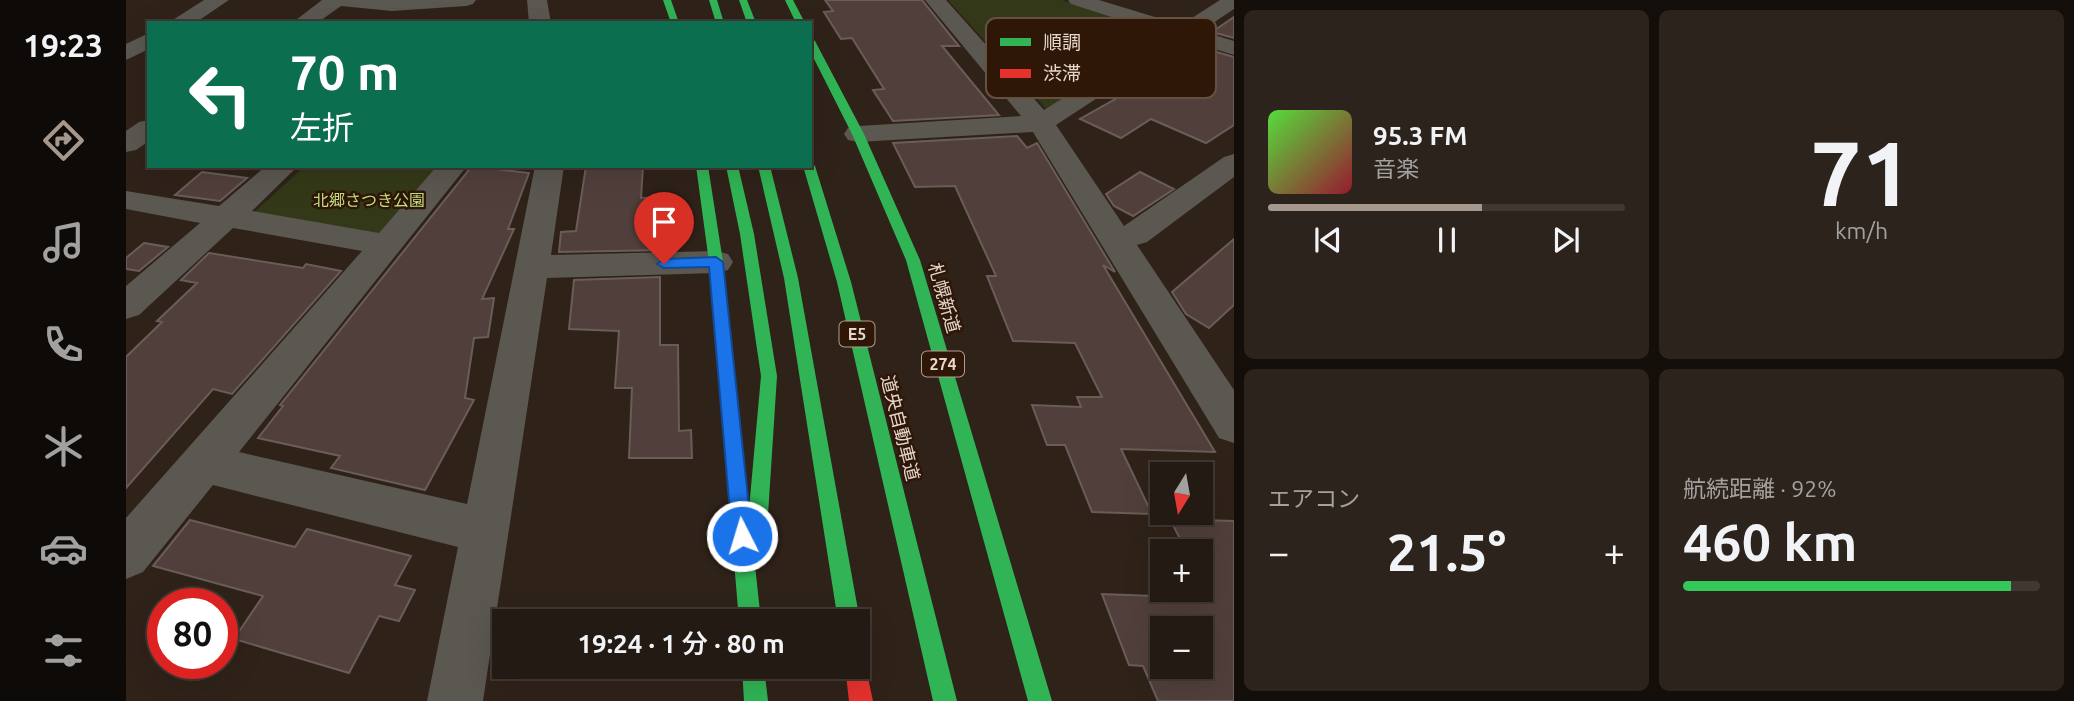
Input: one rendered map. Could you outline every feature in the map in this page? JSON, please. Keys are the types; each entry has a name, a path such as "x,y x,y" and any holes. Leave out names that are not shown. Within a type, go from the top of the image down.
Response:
{"highway":[{"path":"667,0 674,21"},
{"path":"713,0 719,21"},
{"path":"743,0 751,21"},
{"path":"789,0 800,21"},
{"path":"772,1 781,21"},
{"name":"札幌新道","path":"812,45 858,134 914,260 1040,701"},
{"path":"702,168 716,262 749,609"},
{"path":"732,168 747,234 769,376 751,609"},
{"path":"764,168 791,278 847,609"},
{"name":"道央自動車道","path":"810,168 844,282 945,701"},
{"path":"880,223 914,260"},
{"path":"754,679 756,701"},
{"path":"858,679 861,701"}],"street":[{"path":"182,21 219,0"},
{"path":"306,21 336,0"},
{"path":"343,0 391,9 466,0"},
{"path":"537,0 540,21"},
{"path":"935,0 986,59"},
{"path":"1079,0 1138,18"},
{"path":"1205,18 1234,0"},
{"path":"126,53 147,41"},
{"path":"1216,42 1234,48"},
{"path":"1019,98 1041,123 1234,425"},
{"path":"858,134 1041,123 1080,98"},
{"path":"126,144 147,129"},
{"path":"1116,238 1136,235 1234,163"},
{"path":"126,306 282,168"},
{"path":"126,555 451,168"},
{"path":"455,701 550,168"},
{"path":"126,200 388,245"},
{"path":"534,267 716,262"},
{"path":"203,463 487,532"}],"green space":[{"path":"948,0 1062,0 1120,18 986,18 986,42"},
{"path":"1036,98 1067,98 1047,110"},
{"name":"北郷さつき公園","path":"303,168 436,168 388,230 373,235 251,215"}],"building":[{"path":"825,0 922,0 959,46 942,46 999,115 893,121 873,90 884,89 852,38 841,39 824,12 833,11"},
{"path":"1234,17 1234,38 1216,33 1216,29"},
{"path":"1216,52 1234,57 1234,125 1206,143 1151,119 1121,138 1080,119 1117,98 1216,98"},
{"path":"1017,136 1027,148 1037,143 1115,272 1103,265 1215,452 1121,449 1150,514 1092,512 1065,445 1047,445 1032,405 1081,407 1077,397 1102,397 1075,343 1013,341 987,276 996,276 955,186 915,187 893,143"},
{"path":"470,168 529,173 508,229 514,229 482,299 494,298 488,337 474,338 465,398 474,400 425,490 331,468 340,456 258,438 283,406 280,405"},
{"path":"586,168 643,168 641,198 665,197 666,250 559,252 561,232 576,231"},
{"path":"202,172 247,178 220,201 175,195"},
{"path":"1140,172 1174,189 1133,216 1114,206 1106,194"},
{"path":"1234,239 1234,305 1209,328 1186,314 1172,292"},
{"path":"144,243 168,247 139,271 126,269 126,258"},
{"path":"209,253 303,268 306,264 341,271 232,394 213,389 126,488 126,357 162,322 157,321 197,283 181,280"},
{"path":"660,277 660,345 678,345 679,431 691,430 692,458 629,458 632,388 615,388 619,331 569,329 574,280"},
{"path":"190,520 295,547 307,529 411,556 395,585 415,590 399,621 379,616 349,673 238,640 238,633 263,596 153,566"},
{"path":"1213,520 1234,521 1234,701 1158,701 1143,666 1129,665 1102,594 1150,596 1150,602 1213,602 1213,539 1180,539 1173,525 1213,525"}],"traffic: fast":[{"path":"667,0 674,21"},
{"path":"713,0 719,21"},
{"path":"743,0 751,21"},
{"path":"789,0 800,21"},
{"path":"812,45 858,134 913,260 1040,701"},
{"path":"702,168 716,262 749,609"},
{"path":"732,168 747,234 769,376 758,515"},
{"path":"764,168 791,278 847,609"},
{"path":"810,168 844,282 945,701"},
{"path":"754,679 756,701"}],"traffic: jam":[{"path":"858,679 861,701"}],"route":[{"path":"664,264 716,262 742,536"}]}
